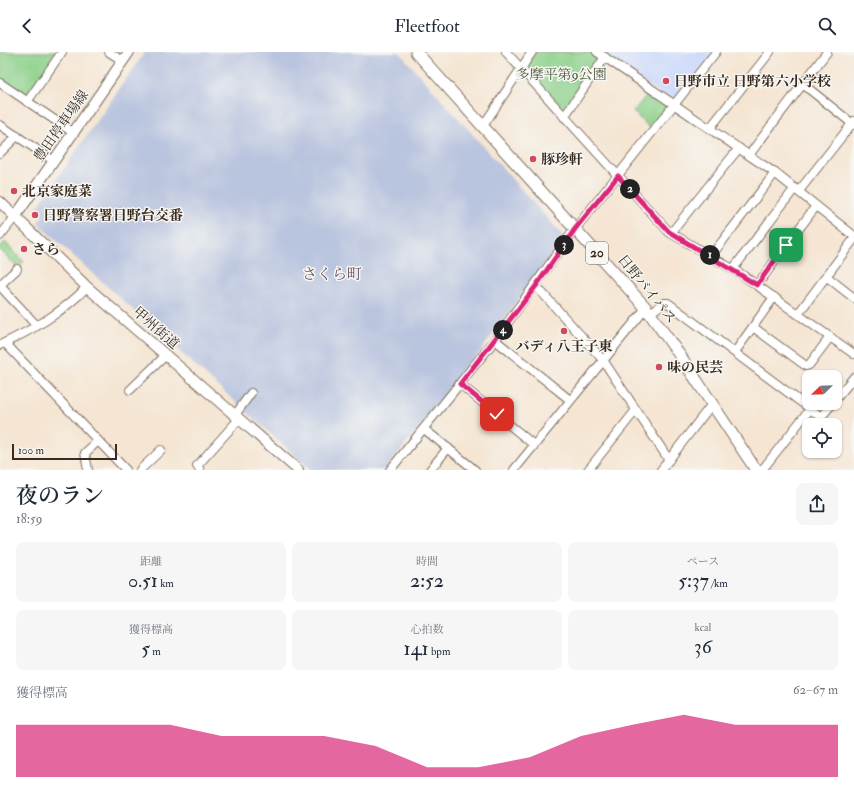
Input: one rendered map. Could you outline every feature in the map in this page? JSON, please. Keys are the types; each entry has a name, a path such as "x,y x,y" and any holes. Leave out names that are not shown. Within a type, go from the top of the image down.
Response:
{"highway":[{"name":"日野バイパス","path":"416,52 648,310 756,470"}],"main road":[{"name":"豊田停車場線","path":"15,217 129,52"},
{"name":"甲州街道","path":"0,202 87,287 298,470"}],"street":[{"path":"27,102 62,52"},
{"path":"109,52 123,61"},
{"path":"506,52 671,233 733,269 854,354"},
{"path":"483,126 532,52"},
{"path":"597,52 749,154 854,236"},
{"path":"392,469 495,340 536,286 575,229 716,52"},
{"path":"710,128 770,52"},
{"path":"749,154 804,85 828,52"},
{"path":"564,117 605,57"},
{"path":"0,83 74,133"},
{"path":"733,269 853,123 804,85"},
{"path":"0,125 54,161"},
{"path":"0,153 17,136"},
{"path":"671,233 739,148"},
{"path":"711,256 775,173"},
{"path":"757,285 816,206"},
{"path":"1,232 15,217"},
{"path":"798,314 854,239"},
{"path":"17,269 0,285 37,326"},
{"path":"826,276 854,298"},
{"path":"536,286 603,360 669,460"},
{"path":"87,287 66,307 37,326 2,344 126,470"},
{"path":"735,352 774,297"},
{"path":"514,470 603,360 648,310 664,303 668,303 802,403"},
{"path":"753,327 806,366 809,365 830,337"},
{"path":"495,340 570,400"},
{"path":"130,390 144,382 166,355"},
{"path":"842,392 854,377"},
{"path":"460,384 534,445"},
{"path":"200,470 197,466 237,417 251,393"},
{"path":"661,470 712,404"},
{"path":"588,470 636,410"},
{"path":"762,470 809,410"},
{"path":"811,410 821,418 827,410"},
{"path":"424,429 475,470"},
{"path":"88,470 85,453 98,441"},
{"path":"430,470 448,448"},
{"path":"140,470 161,450"}],"shaded area":[{"path":"145,52 399,52 564,237 479,353 385,470 311,470 37,223 43,216 36,209"},
{"name":"日野市立 日野第六小学校","path":"597,52 716,52 674,104"}],"green space":[{"path":"0,52 62,52 27,102 0,83"},
{"name":"多摩平第9公園","path":"536,52 593,52 598,56 600,61 565,109 562,110 527,70 527,66"},
{"path":"649,92 668,105 650,128 633,112"},
{"path":"5,242 24,262 18,268 0,250 0,247"}],"place":[{"name":"日野市立 日野第六小学校","path":"666,81"},
{"name":"豚珍軒","path":"533,159"},
{"name":"北京家庭菜","path":"14,191"},
{"name":"日野警察署日野台交番","path":"35,215"},
{"name":"さら","path":"24,249"},
{"name":"バディ八王子東","path":"564,331"},
{"name":"味の民芸","path":"659,367"}],"district":[{"name":"さくら町","path":"332,274"}],"route":[{"path":"497,414 460,384 536,286 575,229 618,176 669,232 757,285 786,245"}]}
